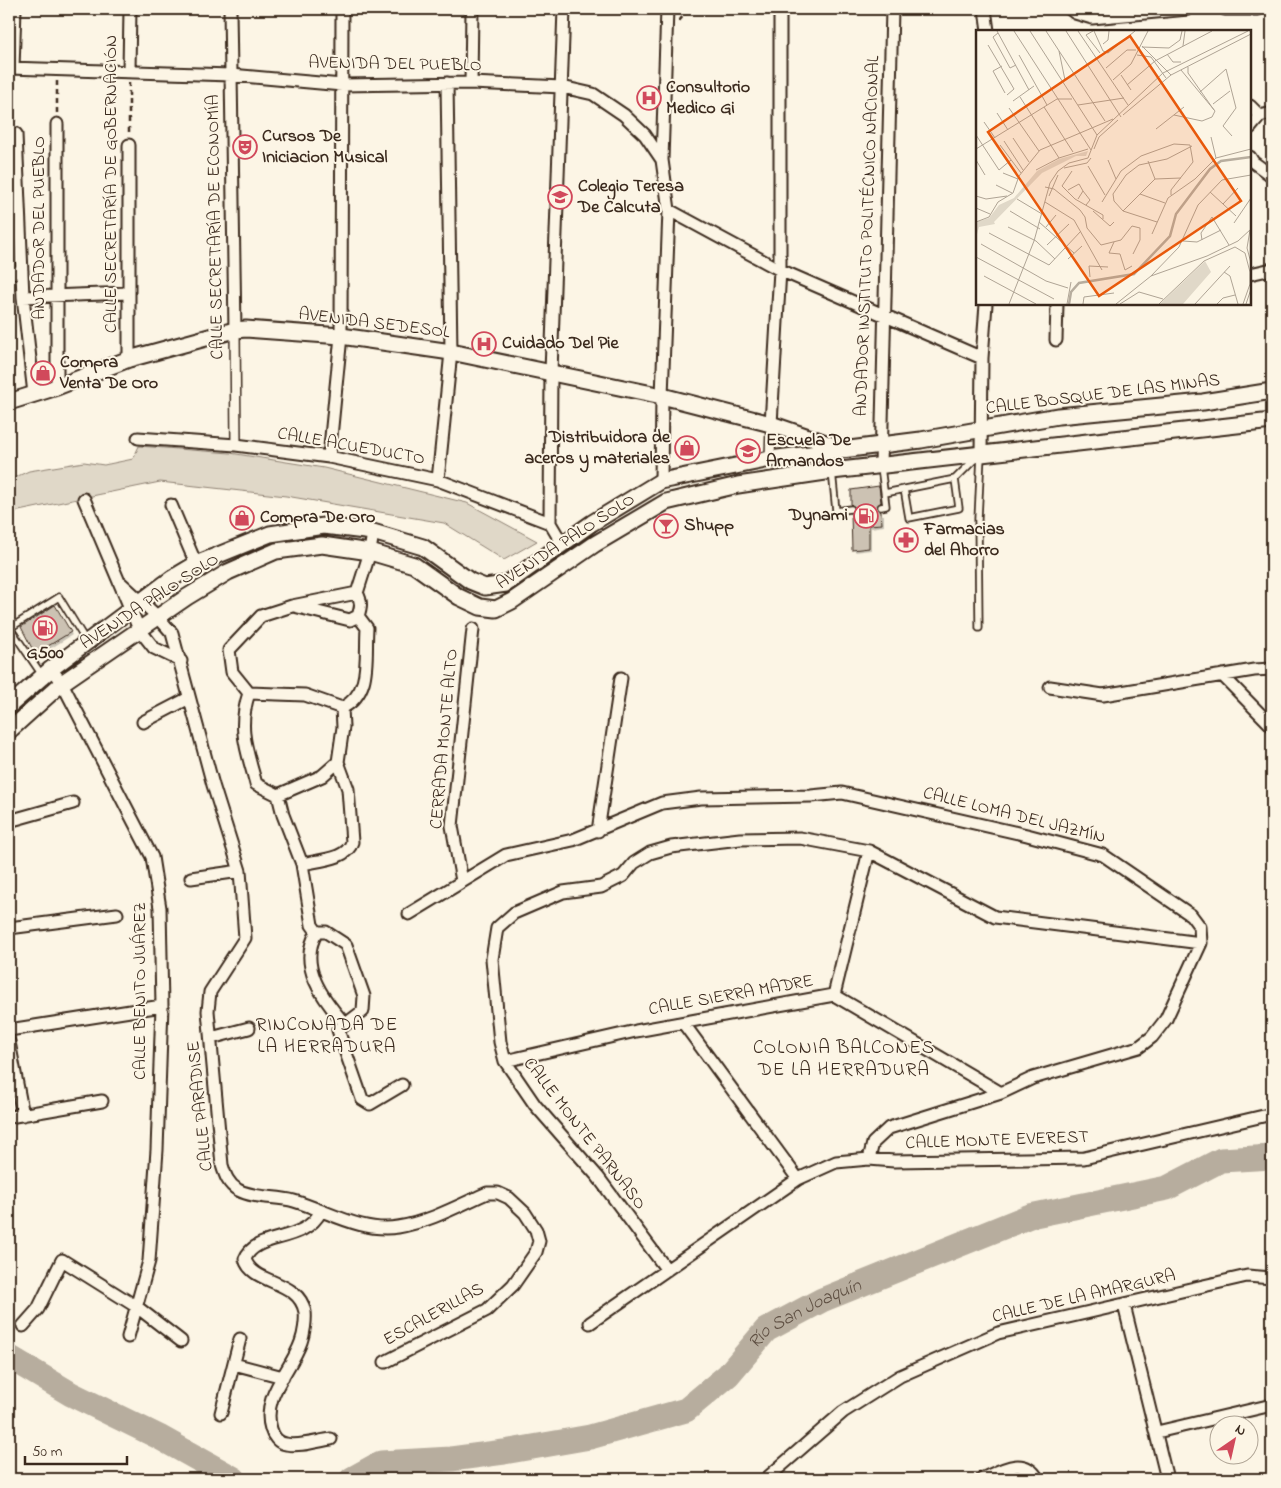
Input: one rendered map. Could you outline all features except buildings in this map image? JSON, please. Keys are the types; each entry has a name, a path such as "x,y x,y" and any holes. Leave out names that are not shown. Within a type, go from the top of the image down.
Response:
{"main road":[{"name":"AVENIDA SEDESOL","path":"9,402 57,387 129,360 235,330 341,336 451,352 662,396 771,424 846,450 881,465"},
{"name":"CALLE BOSQUE DE LAS MINAS","path":"880,446 1058,416 1203,402 1272,391"},
{"path":"881,465 1272,421"},
{"name":"AVENIDA PALO SOLO","path":"9,706 47,672 171,579 196,564 270,534 324,526 373,532 423,547 470,581 485,587 506,584 592,523 661,481 770,459 880,446"},
{"name":"AVENIDA PALO SOLO","path":"9,731 62,683 139,629 228,572 276,552 322,545 370,552 414,565 466,600 480,607 496,609 512,602 595,544 666,502 738,485 881,465"}],"street":[{"path":"11,68 15,9"},
{"name":"CALLE SECRETARÍA DE GOBERNACIÓN","path":"129,72 130,9"},
{"name":"CALLE SECRETARÍA DE ECONOMÍA","path":"230,9 236,445"},
{"path":"329,457 341,336 342,9"},
{"path":"472,9 472,83"},
{"path":"563,545 550,523 551,372 564,9"},
{"path":"661,481 662,396 669,210 662,160 667,9"},
{"path":"770,459 780,270 780,9"},
{"name":"ANDADOR INSTITUTO POLITÉCNICO NACIONAL","path":"881,465 892,9"},
{"path":"986,9 988,30"},
{"path":"1070,9 1074,13 1092,18 1188,9"},
{"path":"1225,9 1258,9"},
{"name":"AVENIDA DEL PUEBLO","path":"11,68 231,75 342,85 472,83 562,86 593,94 624,115 645,135 662,160"},
{"path":"438,480 451,352 447,83"},
{"path":"1251,107 1260,116"},
{"path":"1251,127 1260,116 1272,113"},
{"name":"ANDADOR DEL PUEBLO","path":"57,124 57,387"},
{"path":"16,134 23,297 34,394"},
{"name":"CALLE SECRETARÍA DE GOBERNACIÓN","path":"129,145 129,360"},
{"path":"1251,159 1272,176"},
{"path":"669,210 780,270 982,358"},
{"path":"1251,274 1272,269"},
{"path":"9,273 22,271"},
{"path":"23,297 129,293"},
{"path":"981,453 982,358 986,305"},
{"path":"1056,340 1057,305"},
{"name":"CALLE ACUEDUCTO","path":"138,438 236,445 329,457 438,480 550,523"},
{"name":"CALLE PARADISE","path":"84,499 120,583 135,606 158,617 172,633 181,661 189,698 240,871 245,938 210,992 208,1011 222,1165 226,1179 238,1190 264,1197 292,1200 321,1211"},
{"path":"171,505 196,564"},
{"path":"357,594 370,552 373,532"},
{"path":"357,594 292,606 261,616 230,650 232,672 249,693 305,695 342,708 354,702 363,689 368,628 358,616"},
{"path":"357,594 361,600 358,616"},
{"path":"135,606 139,629 154,648 181,661"},
{"path":"292,606 333,618 350,620 358,616"},
{"name":"CERRADA MONTE ALTO","path":"462,881 452,826 473,629"},
{"path":"1050,687 1103,695 1222,675 1272,669"},
{"name":"CALLE BENITO JUÁREZ","path":"47,672 62,683 152,857 160,908 162,1006 158,1150 149,1261 128,1337"},
{"path":"1222,675 1272,726"},
{"path":"598,831 621,678"},
{"path":"249,693 243,712 244,740 256,784 278,795 283,815 302,864 312,925 317,932"},
{"path":"143,722 189,698"},
{"path":"302,864 344,854 350,850 352,842 348,789 338,762 344,727 342,708"},
{"path":"278,795 322,776 338,762"},
{"name":"CALLE LOMA DEL JAZMÍN","path":"409,914 506,855 573,840 662,803 701,798 811,796 842,793 1103,855 1191,915 1200,927 1201,943"},
{"path":"9,821 73,803"},
{"name":"CALLE MONTE PARNASO","path":"667,1270 598,1177 535,1105 505,1061 500,1042 492,959 497,928 514,914 563,892 601,887 623,876 634,863 650,853 671,847 740,839 800,838 869,851 995,917 1201,943"},
{"path":"834,995 869,851"},
{"path":"191,878 240,871"},
{"path":"9,928 117,914"},
{"path":"317,932 326,932 346,945 364,996 363,1011 344,1023 338,1030 362,1099 370,1104 402,1085"},
{"path":"317,932 310,944 310,965 324,999 344,1023"},
{"path":"590,1323 798,1179 836,1162 869,1159 874,1143 889,1128 1001,1093 1033,1078 1139,1047 1166,1019 1201,943"},
{"name":"CALLE SIERRA MADRE","path":"505,1061 636,1031 684,1024 834,995 1001,1093"},
{"path":"9,1030 162,1006"},
{"path":"684,1024 798,1179"},
{"path":"211,1038 249,1028"},
{"path":"9,1042 23,1115"},
{"path":"9,1117 102,1102"},
{"name":"CALLE MONTE EVEREST","path":"869,1159 894,1162 1084,1158 1272,1114"},
{"name":"ESCALERILLAS","path":"321,1211 370,1228 396,1228 425,1221 487,1193 498,1193 509,1198 525,1213 536,1230 539,1241 536,1252 513,1285 487,1310 385,1362"},
{"path":"321,1211 316,1220 307,1228 252,1247 245,1259 246,1266 256,1274 293,1292 301,1301 305,1313 302,1340 270,1401 268,1417 271,1432 277,1440 285,1444 331,1439"},
{"path":"23,1326 38,1308 62,1260 137,1307 181,1341"},
{"name":"CALLE DE LA AMARGURA","path":"766,1479 843,1412 900,1376 998,1333 1247,1276 1272,1278"},
{"path":"1124,1305 1157,1432 1167,1479"},
{"path":"221,1413 240,1339"},
{"path":"234,1364 283,1377"},
{"path":"1157,1432 1272,1405"},
{"path":"982,1479 1017,1465 1030,1468 1038,1479"}],"lane":[{"path":"885,493 955,479 981,453"},
{"path":"979,628 978,519 981,453"},
{"path":"881,465 886,506 881,506"},
{"path":"832,471 836,511 851,509"},
{"path":"904,489 910,518 959,508 955,479"},
{"path":"47,672 10,628 59,597 87,642"}],"path":[{"path":"11,68 16,134"},
{"name":"ANDADOR DEL PUEBLO","path":"57,70 57,124"},
{"name":"CALLE SECRETARÍA DE GOBERNACIÓN","path":"129,72 129,145"}],"shaded area":[{"path":"139,446 230,453 324,468 467,503 537,541 504,560 444,523 286,496 160,482 9,513 9,480 29,471 84,462 104,465 133,459"}],"waterway":[{"name":"Río San Joaquín","path":"352,1479 381,1463 451,1459 504,1452 590,1437 686,1410 728,1375 766,1330 822,1300 1030,1216 1167,1188 1221,1160 1272,1157"},
{"name":"Río San Joaquín","path":"9,1357 71,1394 159,1437 234,1479"}],"place":[{"name":"Consultorio Medico Gi","path":"649,98"},
{"name":"Cursos De Iniciacion Musical","path":"245,147"},
{"name":"Colegio Teresa De Calcuta","path":"560,197"},
{"name":"Cuidado Del Pie","path":"484,344"},
{"name":"Compra Venta De Oro","path":"43,373"},
{"name":"Distribuidora de aceros y materiales","path":"687,448"},
{"name":"Escuela De Armandos","path":"748,451"},
{"name":"Dynami","path":"866,516"},
{"name":"Compra De Oro","path":"242,518"},
{"name":"Shupp","path":"666,526"},
{"name":"Farmacias del Ahorro","path":"906,540"},
{"name":"G500","path":"45,628"}],"district":[{"name":"RINCONADA DE LA HERRADURA","path":"327,1036"},
{"name":"COLONIA BALCONES DE LA HERRADURA","path":"844,1059"}]}
